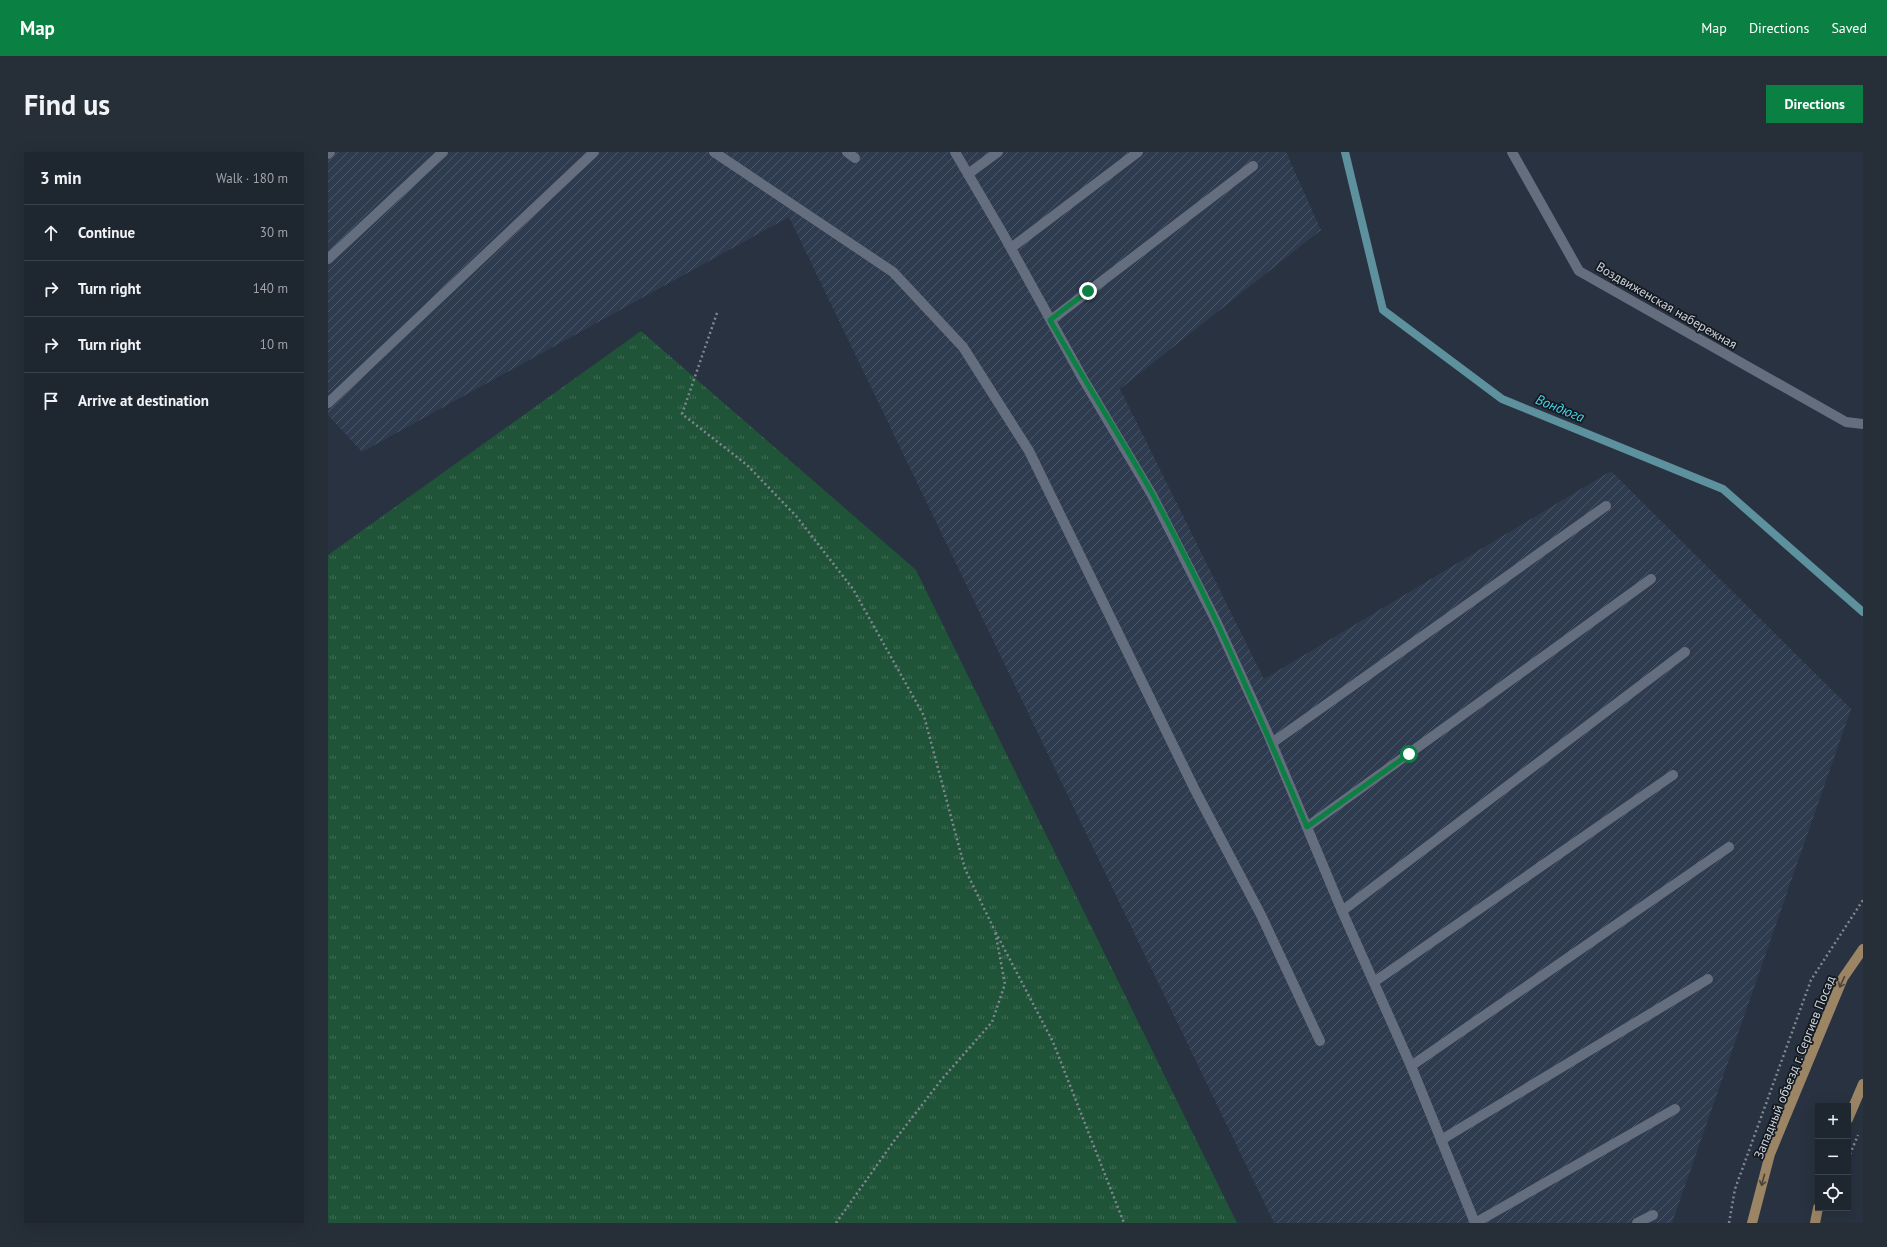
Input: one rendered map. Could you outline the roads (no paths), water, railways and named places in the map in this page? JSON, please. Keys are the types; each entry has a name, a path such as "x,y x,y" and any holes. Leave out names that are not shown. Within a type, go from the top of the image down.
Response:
{"main road":[{"name":"Западный объезд г. Сергиев Посад","path":"1752,1223 1770,1154 1843,978 1863,949"},
{"path":"1851,1112 1863,1084"},
{"path":"1815,1223 1817,1211"}],"street":[{"path":"328,259 443,152"},
{"path":"328,403 594,152"},
{"path":"714,152 893,272 963,347 1029,451 1195,790 1261,915 1320,1041"},
{"path":"955,152 1011,248 1050,320 1152,495 1218,623 1272,744 1342,911 1411,1066 1475,1223 1675,1109"},
{"path":"968,174 998,152"},
{"path":"1011,248 1138,152"},
{"name":"Воздвиженская набережная","path":"1512,152 1580,270 1846,422 1863,424"},
{"path":"1050,320 1253,166"},
{"path":"1272,744 1606,506"},
{"path":"1307,827 1651,579"},
{"path":"1342,911 1686,652"},
{"path":"1374,982 1673,775"},
{"path":"1411,1066 1729,847"},
{"path":"1441,1140 1708,980"},
{"path":"1637,1223 1653,1215"}],"waterway":[{"name":"Вондюга","path":"1345,152 1383,310 1502,399 1723,489 1863,612"}]}
